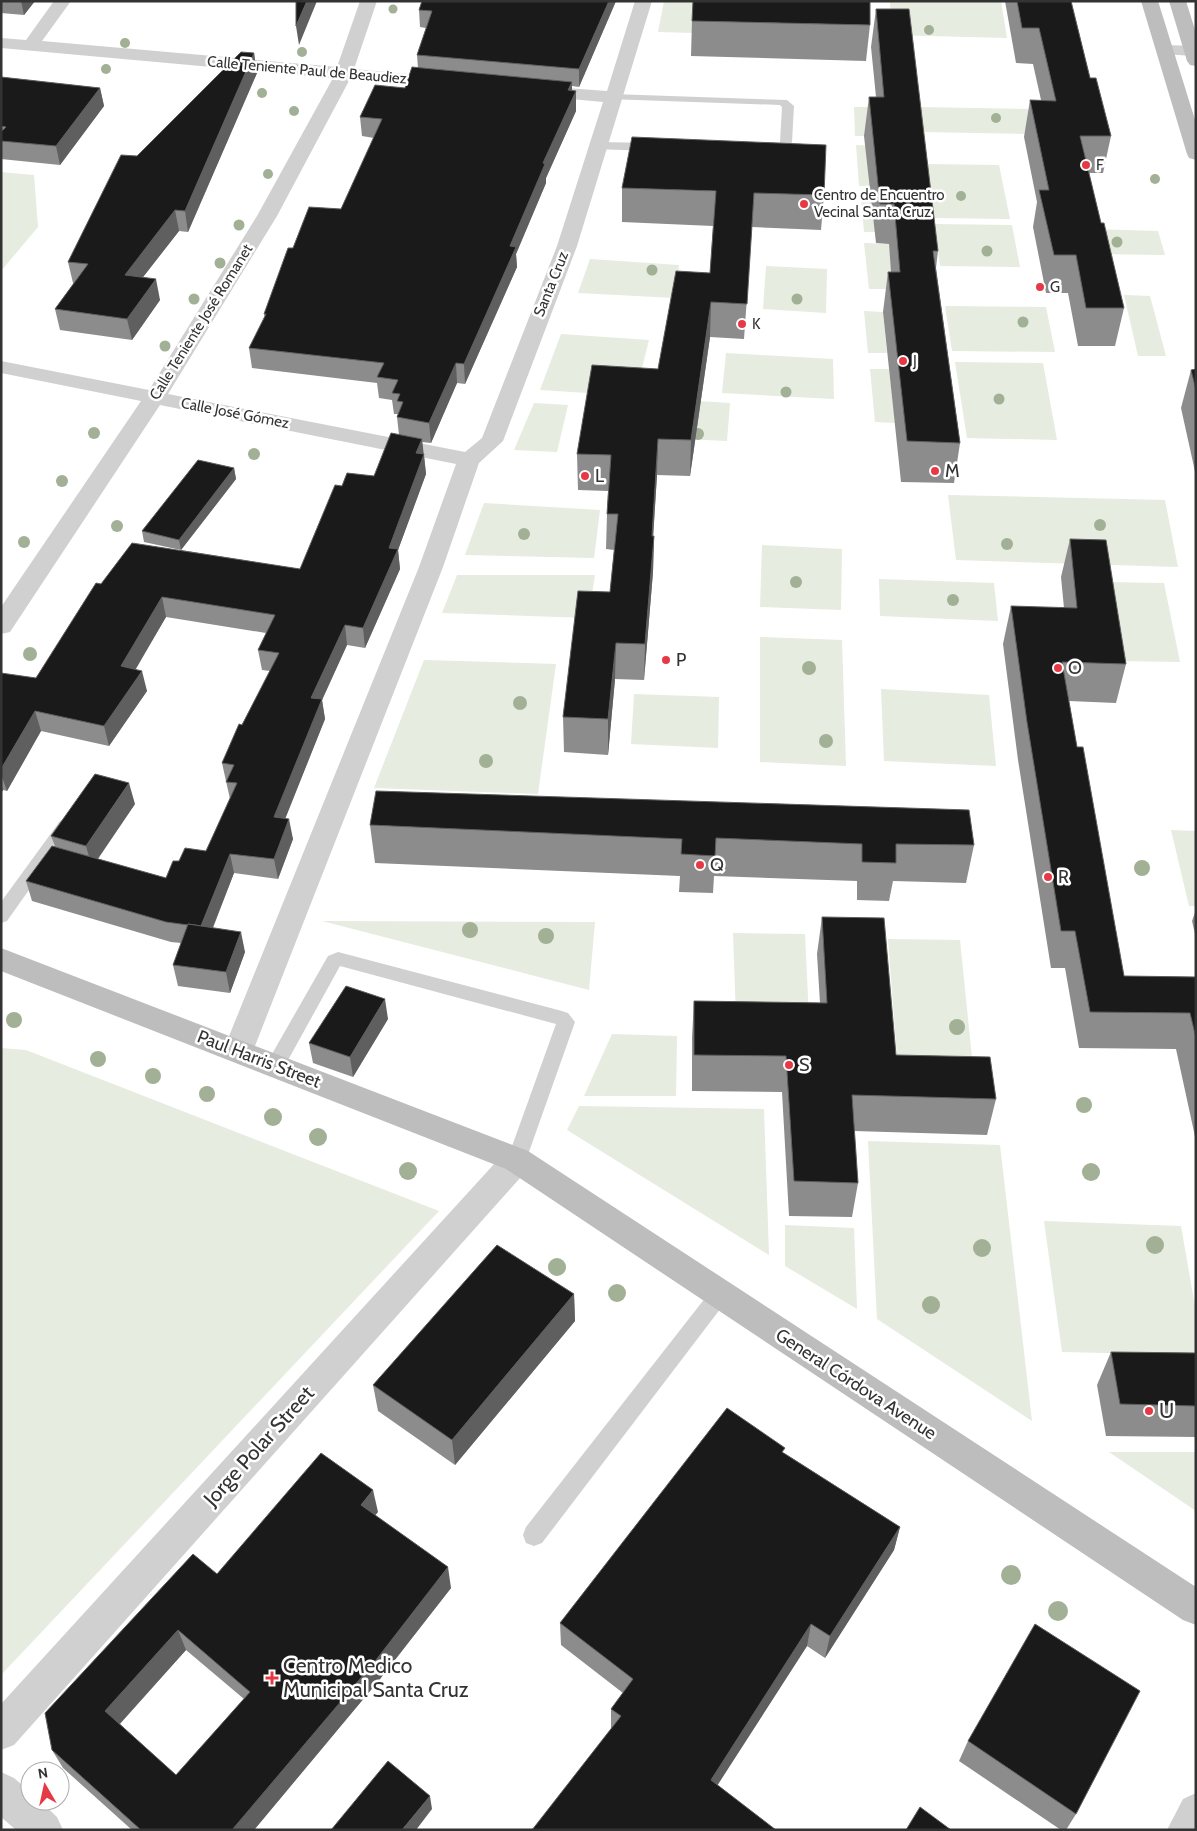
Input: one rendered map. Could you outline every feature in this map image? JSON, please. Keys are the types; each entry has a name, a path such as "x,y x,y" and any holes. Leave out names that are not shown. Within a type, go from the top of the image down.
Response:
{"street":[{"path":"30,46 63,1"},
{"name":"Calle Teniente José Romanet","path":"1,626 154,397 267,216 344,74 369,1"},
{"name":"Santa Cruz","path":"468,460 492,441 567,246 612,97 644,1"},
{"path":"1149,1 1196,154"},
{"path":"1165,50 1195,54 1177,1"},
{"name":"Calle Teniente Paul de Beaudiez","path":"1,43 463,84"},
{"path":"523,89 612,97"},
{"name":"Calle José Gómez","path":"1,367 468,460"},
{"path":"238,1051 431,567 468,460"},
{"name":"Paul Harris Street","path":"1,958 517,1160"},
{"name":"General Córdova Avenue","path":"517,1160 1196,1608"},
{"name":"Jorge Polar Street","path":"1,1732 517,1160"},
{"path":"1,1791 44,1830"},
{"path":"1186,1830 1196,1812"}],"lane":[{"path":"612,97 783,102 788,106 786,142 783,148 772,151 753,151"},
{"path":"597,146 665,148"},
{"path":"1,916 76,811"},
{"path":"275,1066 334,961 338,959 562,1018 566,1022 517,1160"},
{"path":"534,1535 720,1294"}],"shaded area":[{"path":"664,1 737,1 734,34 658,32"},
{"path":"890,1 1001,1 1007,38 892,35"},
{"path":"854,107 877,107 879,136 855,136"},
{"path":"919,107 1028,109 1033,134 922,132"},
{"path":"856,145 878,146 880,186 859,186"},
{"path":"926,164 999,165 1010,219 934,218"},
{"path":"1,172 34,175 38,227 1,271"},
{"path":"861,196 883,196 886,232 864,232"},
{"path":"935,224 1012,225 1020,267 940,266"},
{"path":"1090,229 1158,231 1165,255 1095,254"},
{"path":"864,243 889,244 893,289 869,289"},
{"path":"590,259 679,265 675,298 578,293"},
{"path":"766,266 827,269 826,313 763,309"},
{"path":"1124,295 1150,296 1166,356 1138,356"},
{"path":"945,306 1046,307 1055,352 952,351"},
{"path":"864,311 883,312 887,353 868,353"},
{"path":"561,334 649,340 635,396 540,390"},
{"path":"726,353 833,359 834,399 722,393"},
{"path":"955,362 1043,363 1057,440 967,438"},
{"path":"870,369 889,369 895,423 875,422"},
{"path":"649,398 730,403 727,441 644,437"},
{"path":"534,403 568,405 557,452 514,450"},
{"path":"948,495 1165,500 1178,567 956,560"},
{"path":"484,503 600,510 594,558 465,555"},
{"path":"762,545 842,549 841,610 760,607"},
{"path":"457,575 595,575 588,618 442,613"},
{"path":"879,579 994,583 998,621 880,616"},
{"path":"1106,582 1164,583 1180,662 1118,661"},
{"path":"760,637 842,640 846,766 760,762"},
{"path":"424,660 556,664 538,794 374,788"},
{"path":"881,689 989,695 996,766 884,761"},
{"path":"634,694 719,697 718,748 631,744"},
{"path":"1171,830 1196,831 1196,906 1189,906"},
{"path":"322,921 595,922 589,990"},
{"path":"733,933 805,934 809,1019 736,1018"},
{"path":"888,939 960,940 972,1058 897,1057"},
{"path":"612,1034 677,1036 676,1096 584,1096"},
{"path":"1,1048 26,1050 439,1211 1,1675"},
{"path":"579,1106 764,1109 769,1255 567,1130"},
{"path":"868,1141 1000,1145 1032,1421 877,1319"},
{"path":"1044,1221 1181,1226 1196,1312 1196,1355 1062,1352"},
{"path":"785,1225 854,1228 857,1309 785,1266"},
{"path":"1109,1452 1196,1452 1196,1511"}],"building":[{"path":"296,1 307,1 296,26"},
{"path":"422,1 609,1 579,69 417,55 432,11 419,10"},
{"path":"693,1 870,1 870,25 692,21"},
{"path":"1017,1 1071,1 1090,78 1096,78 1111,136 1080,136 1101,223 1104,223 1124,308 1086,308 1076,255 1054,255 1039,190 1049,190 1030,100 1056,101 1039,28 1022,28"},
{"path":"876,9 909,9 938,251 933,251 960,443 907,441 888,272 900,272 894,204 880,204 869,97 884,97"},
{"path":"241,52 254,53 185,211 175,210 125,275 156,279 127,319 55,309 88,264 68,262 121,155 137,156"},
{"path":"412,67 572,82 568,90 576,91 543,163 545,164 510,246 516,247 464,364 456,363 429,423 397,417 403,402 397,401 400,394 392,393 398,380 377,377 384,363 249,348 266,314 264,314 288,248 293,248 309,207 341,209 382,119 360,117 375,85 405,88"},
{"path":"1,77 100,88 56,146 1,141 1,132 6,127 1,126"},
{"path":"632,137 826,145 824,195 754,193 747,304 711,302 691,440 658,439 652,536 654,536 645,644 616,643 608,719 563,717 578,591 610,592 618,514 607,514 611,455 577,454 592,365 658,369 676,271 710,273 716,191 622,188"},
{"path":"1196,369 1196,390 1191,370"},
{"path":"391,433 422,439 416,453 424,454 389,548 398,549 363,628 345,625 311,698 322,699 274,817 289,819 274,859 230,854 201,926 166,922 26,881 52,846 166,878 173,861 179,861 185,848 206,851 237,783 226,782 234,765 222,763 239,724 242,725 279,653 258,650 275,615 162,597 121,666 142,671 104,726 35,711 1,769 1,673 36,678 96,583 101,584 132,543 300,569 335,485 342,486 347,473 374,476"},
{"path":"198,460 234,468 179,540 142,531"},
{"path":"1070,539 1106,540 1126,664 1062,662 1077,747 1083,747 1124,976 1196,977 1196,1038 1190,1013 1090,1012 1075,931 1061,931 1027,722 1011,606 1077,608"},
{"path":"95,774 129,783 86,846 51,836"},
{"path":"376,791 969,810 974,845 896,844 896,863 862,862 862,844 716,838 715,856 681,854 682,839 370,825"},
{"path":"822,917 884,918 896,1055 990,1057 996,1099 852,1095 858,1183 794,1181 786,1056 694,1055 694,1001 827,1003"},
{"path":"188,924 241,932 226,972 173,965"},
{"path":"346,986 385,999 350,1057 309,1043"},
{"path":"497,1245 574,1294 452,1440 373,1385"},
{"path":"1111,1352 1196,1353 1196,1406 1120,1404"},
{"path":"727,1408 785,1448 782,1452 900,1527 830,1636 811,1624 711,1780 776,1830 532,1830 621,1716 611,1709 633,1679 560,1623"},
{"path":"321,1453 373,1490 361,1505 448,1567 376,1660 232,1830 141,1830 70,1766 70,1761 64,1761 52,1750 45,1713 193,1554 217,1574","holes":["178,1630 250,1692 176,1775 105,1711"]},
{"path":"1035,1624 1140,1691 1076,1814 968,1741"},
{"path":"388,1761 430,1796 402,1830 331,1830"},
{"path":"920,1807 951,1830 906,1830"}],"place":[{"name":"F","path":"1086,165"},
{"name":"Centro de Encuentro Vecinal Santa Cruz","path":"804,204"},
{"name":"G","path":"1040,287"},
{"name":"K","path":"742,324"},
{"name":"J","path":"903,361"},
{"name":"M","path":"935,471"},
{"name":"L","path":"585,476"},
{"name":"P","path":"666,660"},
{"name":"O","path":"1058,668"},
{"name":"Q","path":"700,865"},
{"name":"R","path":"1048,877"},
{"name":"S","path":"789,1065"},
{"name":"U","path":"1149,1411"},
{"name":"Centro Medico Municipal Santa Cruz","path":"272,1678"}]}
